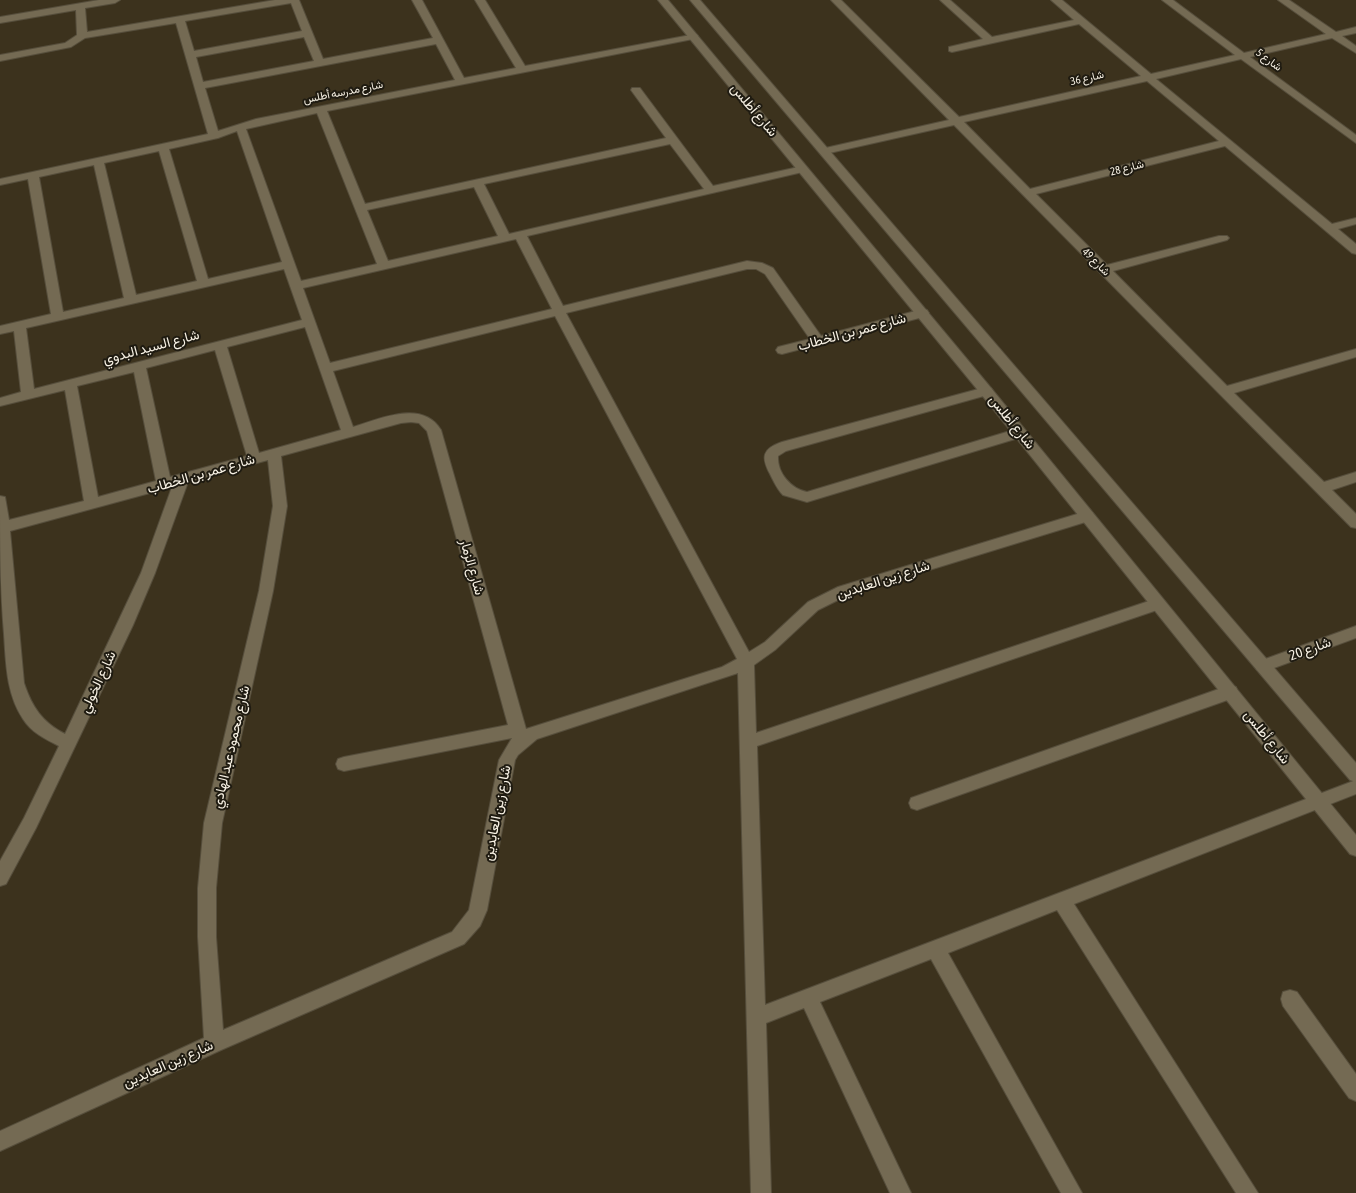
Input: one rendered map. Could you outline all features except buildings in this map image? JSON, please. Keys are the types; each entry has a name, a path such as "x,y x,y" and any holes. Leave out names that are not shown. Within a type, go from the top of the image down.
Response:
{"street":[{"path":"49,0 51,11"},
{"path":"0,20 115,0"},
{"path":"0,58 68,45 82,36 292,0 320,63"},
{"path":"417,0 461,81"},
{"path":"480,0 522,69"},
{"name":"شارع أطلس","path":"663,0 1020,432 1356,848"},
{"name":"شارع أطلس","path":"695,0 1356,775"},
{"name":"شارع 49","path":"836,0 1356,523"},
{"path":"945,0 990,41"},
{"path":"1056,0 1356,250"},
{"name":"شارع 5","path":"1167,0 1356,140"},
{"path":"1283,0 1356,50"},
{"path":"80,6 82,36"},
{"path":"180,19 214,136"},
{"path":"952,49 1081,21"},
{"name":"شارع 36","path":"825,151 1356,30"},
{"path":"190,55 308,33"},
{"name":"شارع مدرسه أطلس","path":"0,182 163,148 214,136 240,126 693,36"},
{"path":"200,86 439,40"},
{"path":"636,90 711,191"},
{"path":"321,109 384,266"},
{"path":"240,126 348,432"},
{"path":"360,208 673,140"},
{"name":"شارع 28","path":"1027,193 1227,142"},
{"path":"163,148 204,284"},
{"path":"98,162 131,300"},
{"path":"297,286 803,170"},
{"path":"33,175 58,316"},
{"path":"477,182 505,238"},
{"path":"1330,228 1356,220"},
{"path":"520,235 746,662 761,1193"},
{"path":"1104,270 1223,238"},
{"path":"0,330 289,264"},
{"path":"326,368 747,265 758,266 769,271 818,341"},
{"name":"شارع عمر بن الخطاب","path":"782,350 922,313"},
{"name":"شارع السيد البدوي","path":"0,402 309,322"},
{"path":"20,325 28,395"},
{"path":"220,345 254,458"},
{"path":"1224,391 1356,353"},
{"path":"139,366 164,484"},
{"path":"70,384 92,504"},
{"path":"986,391 786,445 773,452 770,458 771,464 788,491 797,496 807,497 1020,432"},
{"name":"شارع عمر بن الخطاب","path":"2,527 92,504 401,418"},
{"name":"شارع الزمار","path":"401,418 425,420 434,430 520,736"},
{"name":"شارع محمود عبد الهادي","path":"214,1043 207,937 207,888 213,823 266,591 280,506 274,453"},
{"path":"1322,488 1356,478"},
{"name":"شارع الخولي","path":"0,878 30,823 148,573 182,479"},
{"path":"0,501 16,683 22,704 28,716 47,733 68,743"},
{"name":"شارع زين العابدين","path":"0,1141 214,1043 446,944 467,930 478,910 507,760 520,736 532,734 713,677 746,662 770,646 813,606 843,591 1087,516"},
{"path":"748,742 1158,604"},
{"name":"شارع 20","path":"1264,666 1356,632"},
{"path":"917,803 1230,692"},
{"path":"344,764 520,736"},
{"path":"757,1017 1356,787"},
{"path":"1061,900 1248,1193"},
{"path":"935,948 1072,1193"},
{"path":"808,998 902,1193"},
{"path":"1290,999 1356,1090"}]}
